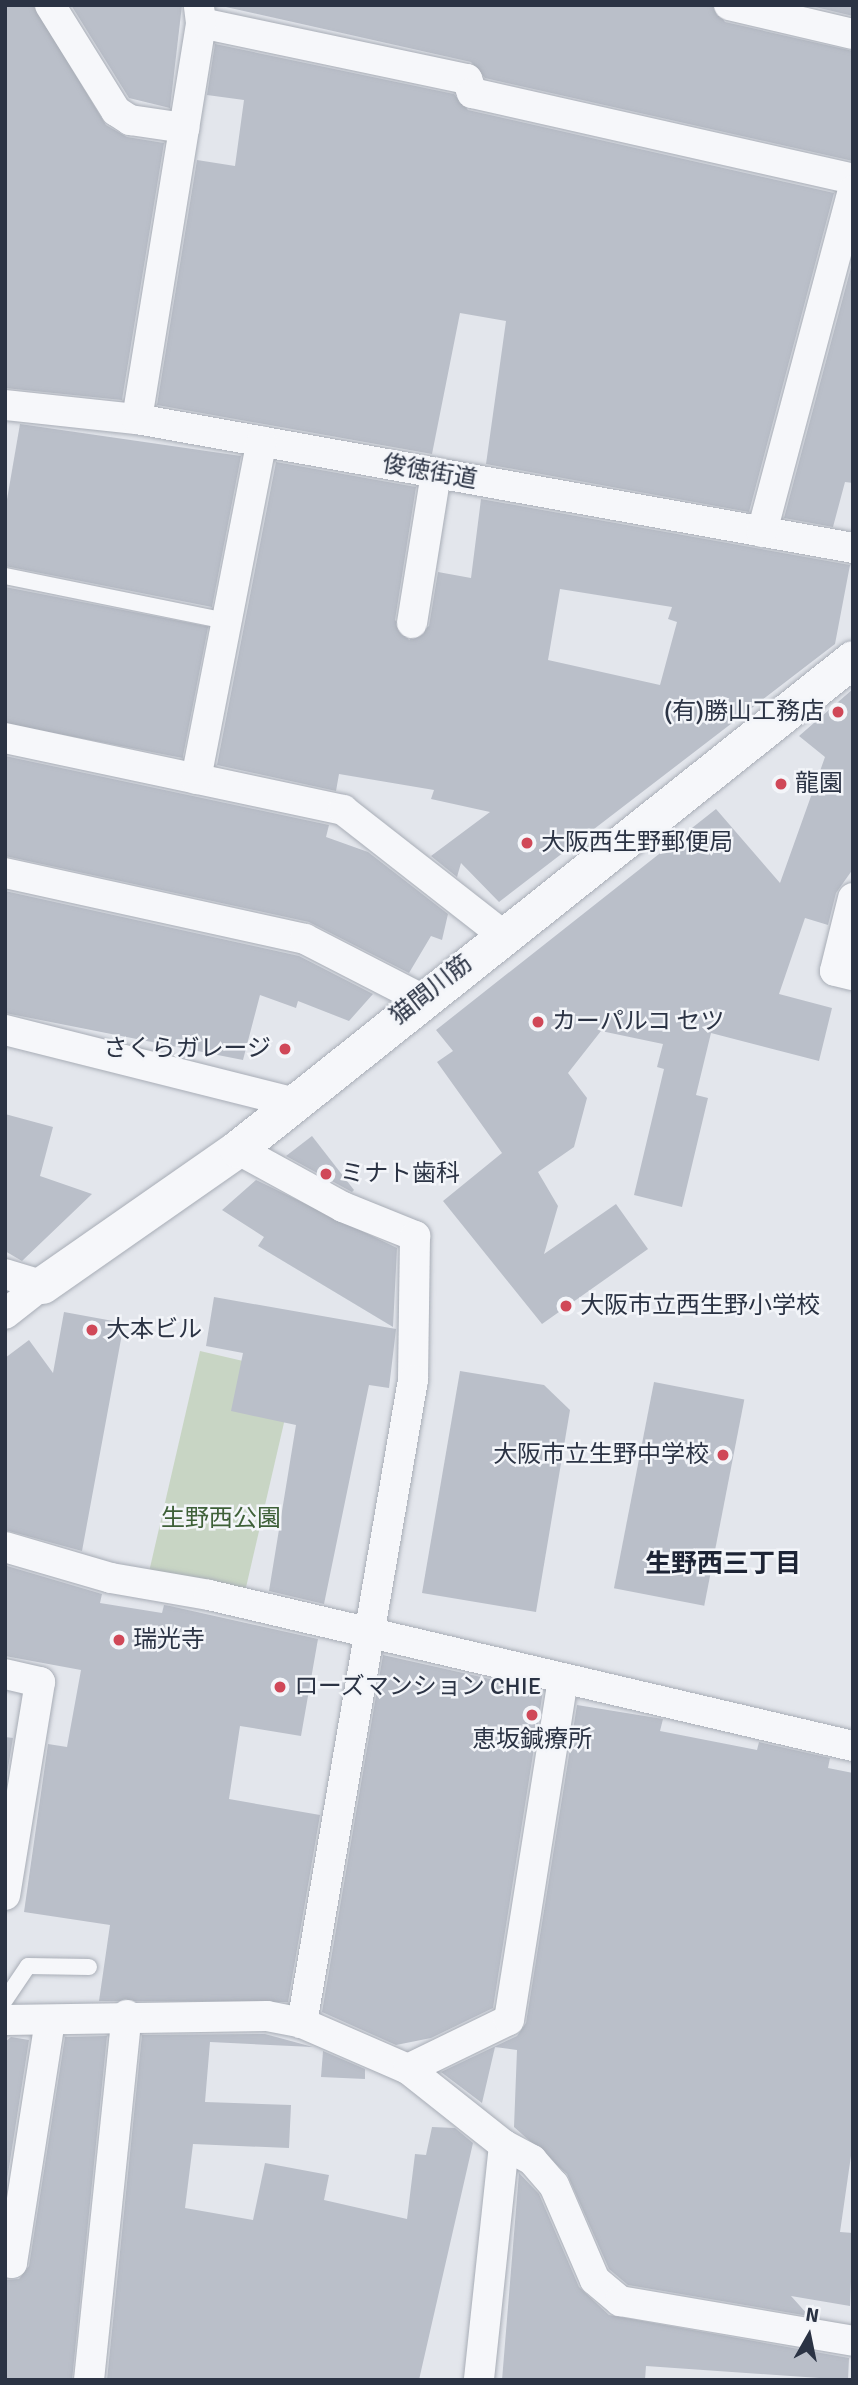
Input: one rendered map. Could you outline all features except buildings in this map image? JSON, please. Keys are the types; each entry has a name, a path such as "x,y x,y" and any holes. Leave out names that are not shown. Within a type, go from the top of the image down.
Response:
{"street":[{"path":"50,5 116,111 130,120 184,128"},
{"path":"729,5 853,34"},
{"path":"136,419 200,14 467,79 472,93 853,179"},
{"path":"762,532 853,191"},
{"name":"俊徳街道","path":"7,413 136,419 853,548"},
{"path":"196,779 262,442"},
{"path":"412,624 436,473"},
{"name":"猫間川筋","path":"5,1314 42,1285 237,1149 420,998 853,659"},
{"path":"5,738 343,810 503,935"},
{"path":"5,873 305,939 420,998"},
{"path":"853,898 835,971 853,975"},
{"path":"5,1030 291,1102"},
{"path":"237,1149 343,1207 415,1236 413,1380 366,1634 302,2023"},
{"path":"5,1274 42,1285"},
{"path":"5,1547 110,1578 209,1595 366,1634 853,1746"},
{"path":"5,1674 40,1682 5,1895"},
{"path":"408,2068 509,2020 563,1680"},
{"path":"89,2380 127,2015"},
{"path":"5,2020 127,2015 267,2016 302,2023 408,2068 504,2145 532,2160 554,2185 595,2280 620,2301 853,2341"},
{"path":"5,2262 12,2263 50,2020"},
{"path":"479,2380 504,2145"}],"lane":[{"path":"5,576 227,621"},
{"path":"5,2000 28,1966 89,1967"}],"green space":[{"name":"生野西公園","path":"200,1351 295,1373 244,1594 149,1572"}],"place":[{"name":"(有)勝山工務店","path":"838,712"},
{"name":"龍園","path":"781,784"},
{"name":"大阪西生野郵便局","path":"527,843"},
{"name":"カーパルコ セツ","path":"538,1022"},
{"name":"さくらガレージ","path":"285,1049"},
{"name":"ミナト歯科","path":"326,1174"},
{"name":"大阪市立西生野小学校","path":"566,1306"},
{"name":"大本ビル","path":"92,1330"},
{"name":"大阪市立生野中学校","path":"723,1455"},
{"name":"瑞光寺","path":"119,1640"},
{"name":"ローズマンション CHIE","path":"280,1687"},
{"name":"恵坂鍼療所","path":"532,1715"}],"district":[{"name":"生野西三丁目","path":"723,1565"}]}
